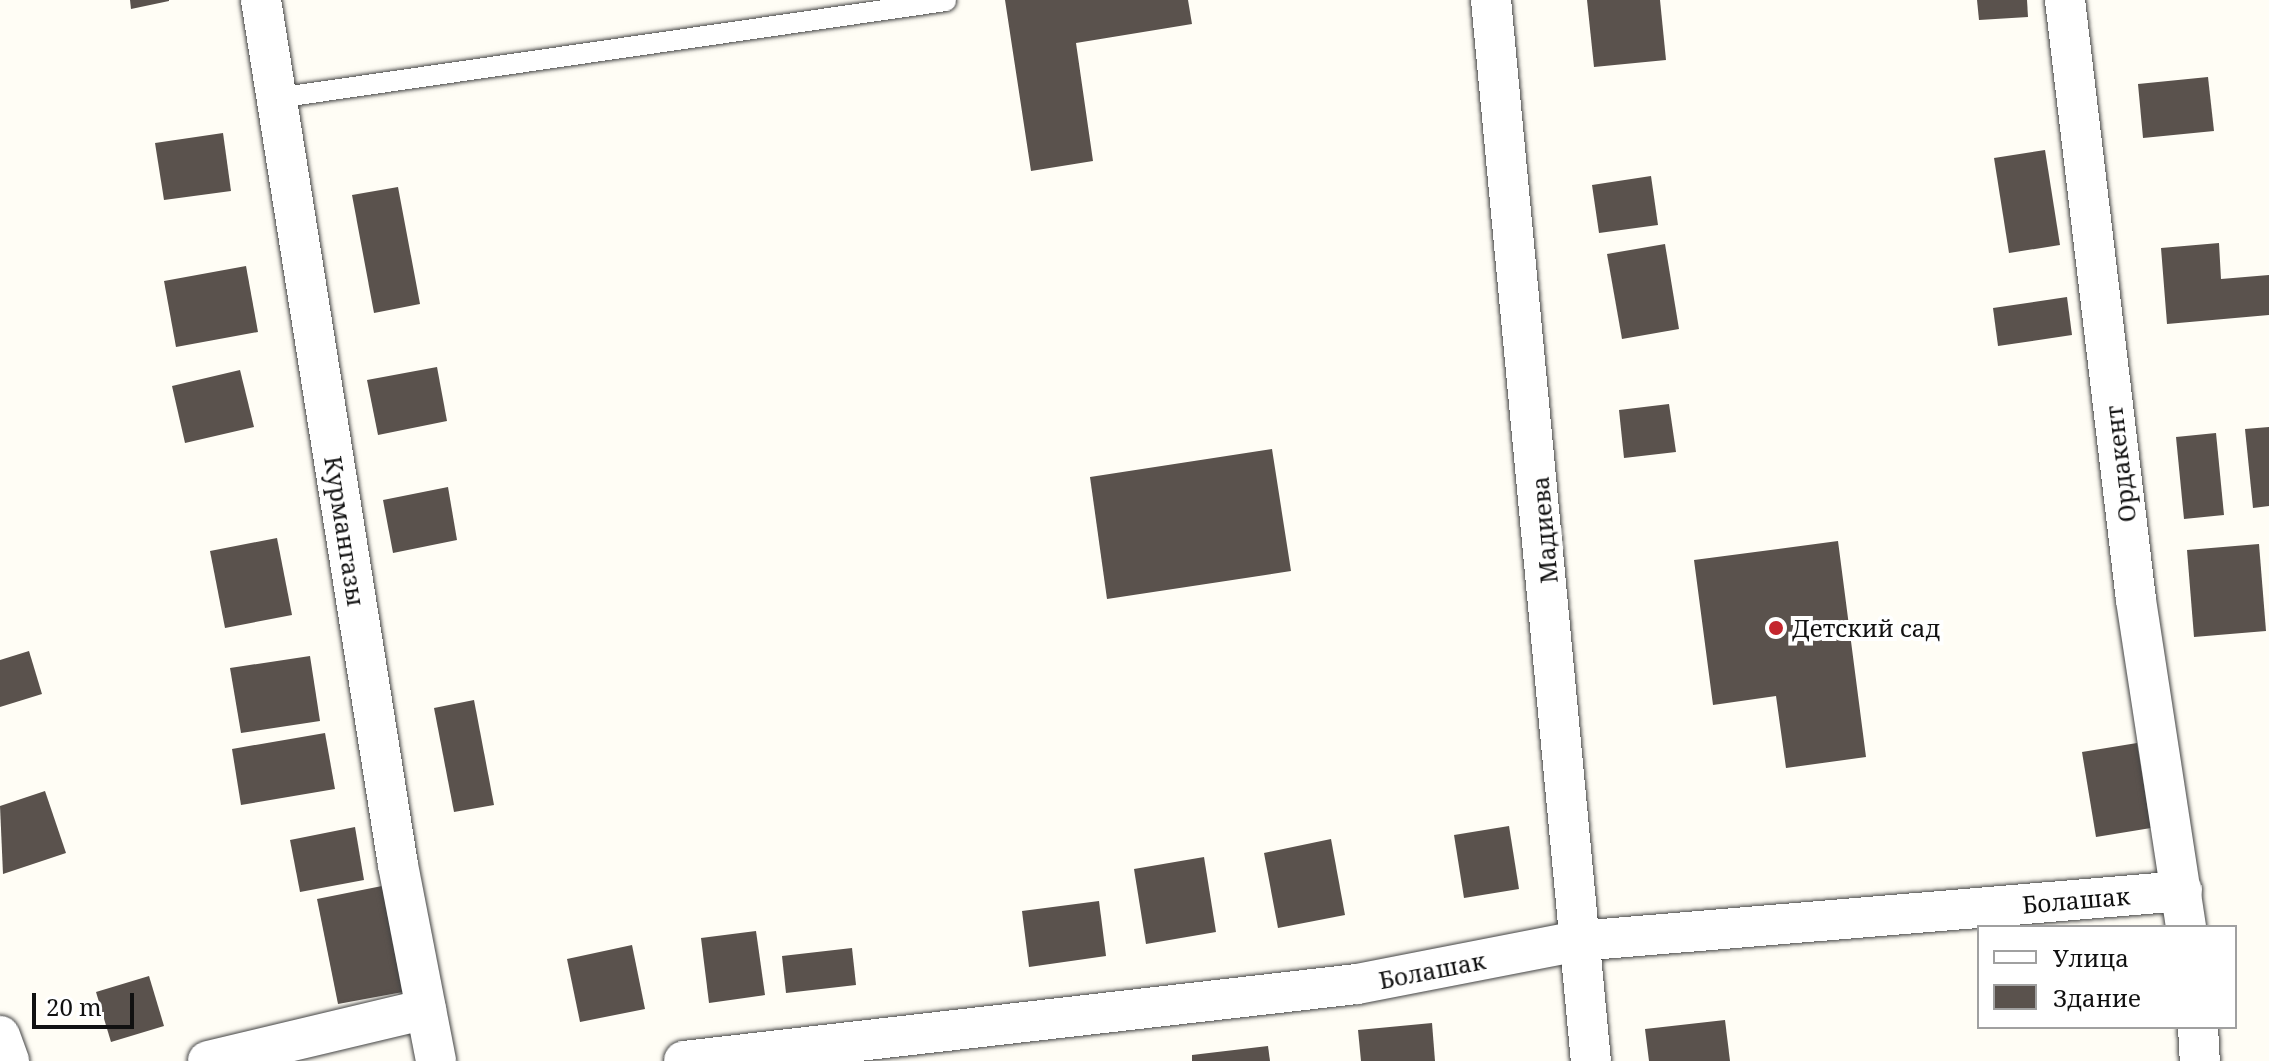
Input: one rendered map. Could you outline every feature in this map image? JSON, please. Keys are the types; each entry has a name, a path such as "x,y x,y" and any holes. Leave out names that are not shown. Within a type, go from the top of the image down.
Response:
{"street":[{"name":"Курмангазы","path":"261,0 436,1061"},
{"name":"Мадиева","path":"1491,0 1591,1061"},
{"name":"Ордакент","path":"2065,0 2136,600 2184,909"},
{"name":"Болашак","path":"684,1061 992,1044 1357,984 1578,941 2184,909"},
{"path":"208,1061 426,1009"},
{"path":"2198,1029 2200,1061"},
{"path":"0,1036 9,1061"}],"lane":[{"path":"277,98 946,1"}],"building":[{"path":"130,0 169,0 169,1 131,9"},
{"path":"1005,0 1188,0 1192,24 1076,43 1093,161 1031,171"},
{"path":"1587,0 1660,0 1666,60 1594,67"},
{"path":"1977,0 2027,0 2028,17 1979,20"},
{"path":"2208,77 2214,131 2143,138 2138,84"},
{"path":"223,133 231,191 164,200 155,143"},
{"path":"2045,150 2060,245 2009,253 1994,158"},
{"path":"1651,176 1658,225 1599,233 1592,185"},
{"path":"398,187 420,304 374,313 352,195"},
{"path":"2219,243 2221,279 2269,275 2269,315 2167,324 2161,248"},
{"path":"1665,244 1679,329 1622,339 1607,254"},
{"path":"246,266 258,332 176,347 164,281"},
{"path":"2067,297 2072,335 1998,346 1993,308"},
{"path":"437,367 447,421 378,435 367,380"},
{"path":"240,370 254,427 185,443 172,386"},
{"path":"1669,404 1676,452 1624,458 1619,410"},
{"path":"2269,427 2269,506 2253,508 2245,429"},
{"path":"2216,433 2224,515 2184,519 2176,437"},
{"path":"1272,449 1291,571 1107,599 1090,477"},
{"path":"448,487 457,540 393,553 383,500"},
{"path":"277,538 292,615 225,628 210,551"},
{"name":"Детский сад","path":"1838,541 1866,757 1786,768 1776,696 1713,705 1694,560"},
{"path":"2259,544 2266,631 2194,637 2187,550"},
{"path":"29,651 42,694 0,707 0,660"},
{"path":"310,656 320,721 241,733 230,668"},
{"path":"474,700 494,805 454,812 434,708"},
{"path":"325,733 335,789 241,805 232,749"},
{"path":"2137,743 2151,828 2096,837 2082,752"},
{"path":"45,791 66,853 3,874 0,806"},
{"path":"1509,826 1519,889 1464,898 1454,835"},
{"path":"355,827 364,880 300,892 290,840"},
{"path":"1331,839 1345,915 1278,928 1264,853"},
{"path":"1204,857 1216,932 1146,944 1134,869"},
{"path":"382,886 403,992 338,1004 317,899"},
{"path":"1099,901 1106,956 1029,967 1022,911"},
{"path":"756,931 765,995 709,1003 701,938"},
{"path":"632,945 645,1009 580,1022 567,959"},
{"path":"852,948 856,985 786,993 782,956"},
{"path":"149,976 164,1026 111,1042 96,992"},
{"path":"1725,1020 1730,1061 1649,1061 1645,1029"},
{"path":"1432,1023 1435,1061 1361,1061 1358,1030"},
{"path":"1268,1046 1270,1061 1192,1061 1192,1055"}],"place":[{"name":"Детский сад","path":"1776,628"}]}
